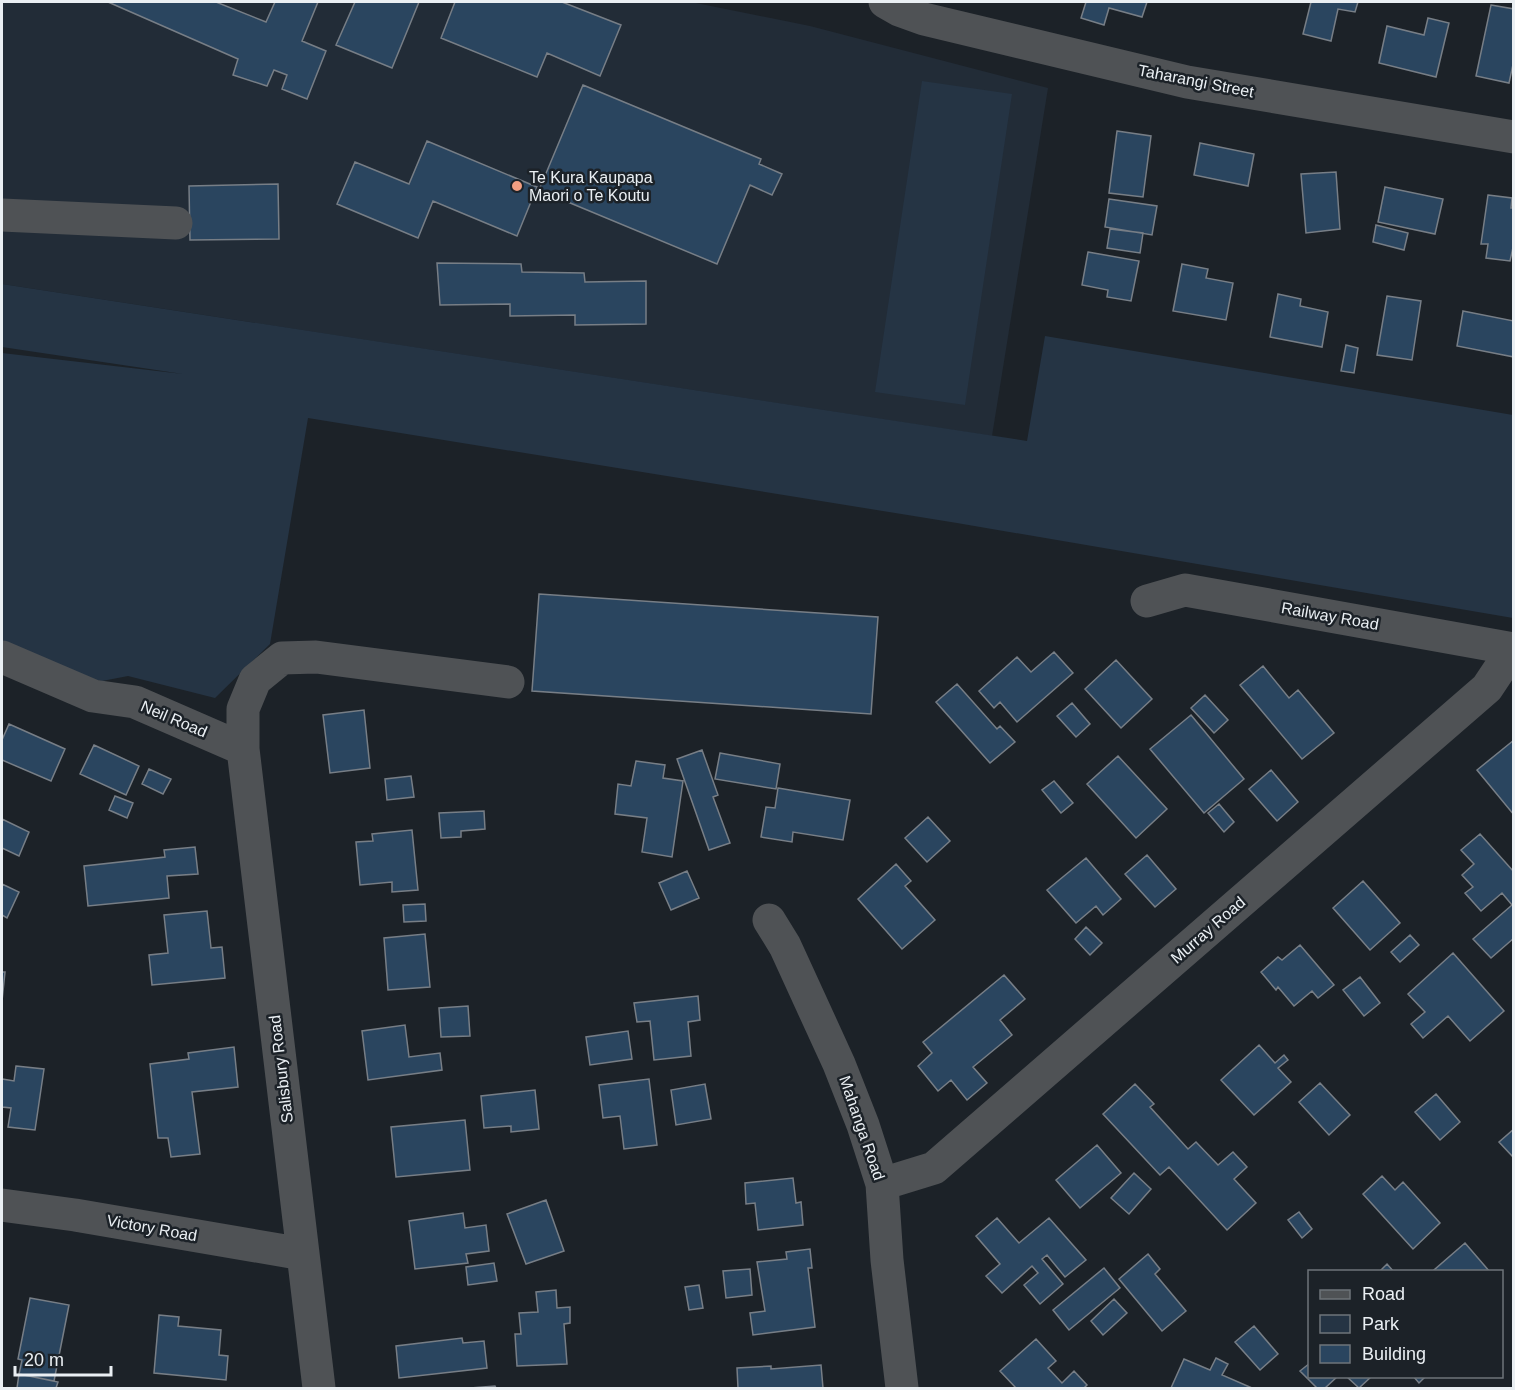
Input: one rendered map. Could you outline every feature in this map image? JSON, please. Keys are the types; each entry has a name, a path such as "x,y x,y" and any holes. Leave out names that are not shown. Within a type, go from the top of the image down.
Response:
{"street":[{"name":"Taharangi Street","path":"885,2 924,19 1187,82 1514,137"},
{"path":"2,215 176,223"},
{"name":"Railway Road","path":"1147,601 1185,590 1513,649"},
{"name":"Murray Road","path":"882,1184 934,1168 1487,688 1513,649"},
{"name":"Neil Road","path":"2,657 93,696 135,702 243,749"},
{"name":"Salisbury Road","path":"319,1389 243,749 243,710 255,680 282,658 316,657 508,682"},
{"name":"Mahanga Road","path":"769,920 785,946 839,1064 863,1125 882,1184 887,1260 902,1389"},
{"name":"Victory Road","path":"2,1205 75,1215 303,1254"}],"shaded area":[{"name":"Te Kura Kaupapa Maori o Te Koutu","path":"2,2 691,2 810,26 1048,88 992,436 2,284"}],"green space":[{"path":"922,81 1012,94 965,405 875,392"},
{"path":"2,284 1027,441 1045,336 1513,415 1513,618 957,523 308,418 270,644 215,698 128,676 102,681 77,677 2,644 2,353 183,374 2,347"}],"building":[{"path":"108,2 216,2 266,22 275,2 318,2 302,41 326,51 307,99 282,89 287,75 274,70 267,86 233,75 238,59"},
{"path":"355,2 419,2 392,68 336,45"},
{"path":"455,2 562,2 621,25 600,76 547,53 537,77 441,38"},
{"path":"1086,2 1147,2 1142,17 1109,8 1104,25 1081,18"},
{"path":"1311,2 1358,2 1355,12 1338,9 1331,41 1303,34"},
{"path":"1491,5 1514,9 1514,60 1509,83 1476,76"},
{"path":"1428,18 1449,23 1436,77 1379,63 1387,26 1424,35"},
{"path":"583,85 761,159 759,164 782,174 772,195 750,185 717,264 539,190"},
{"path":"1117,131 1151,136 1143,197 1109,193"},
{"path":"427,141 537,187 517,236 433,201 418,238 337,204 355,162 409,184"},
{"path":"1200,143 1254,154 1248,186 1194,175"},
{"path":"1336,172 1340,229 1306,233 1301,174"},
{"path":"278,184 279,239 190,240 189,186"},
{"path":"1385,187 1443,199 1435,234 1378,222"},
{"path":"1488,195 1512,198 1514,243 1510,261 1486,258 1488,244 1481,244"},
{"path":"1109,199 1157,206 1152,235 1105,227"},
{"path":"1376,225 1408,233 1404,250 1373,242"},
{"path":"1110,229 1143,233 1140,253 1107,248"},
{"path":"1088,252 1139,261 1131,301 1107,297 1108,290 1082,285"},
{"path":"437,263 521,264 522,272 584,273 585,282 646,281 646,324 575,325 575,315 510,316 510,304 440,305"},
{"path":"1182,264 1208,269 1206,278 1233,283 1226,320 1173,311"},
{"path":"1278,294 1301,299 1300,306 1328,312 1322,347 1270,337"},
{"path":"1387,296 1421,301 1412,360 1377,355"},
{"path":"1463,311 1514,321 1514,357 1457,346"},
{"path":"1346,345 1358,348 1354,373 1341,371"},
{"path":"539,594 878,617 871,714 532,691"},
{"path":"1054,652 1073,673 1017,722 1000,702 994,708 979,691 1017,657 1031,672"},
{"path":"1116,660 1152,699 1121,728 1085,689"},
{"path":"1263,666 1289,698 1298,690 1334,733 1302,759 1240,685"},
{"path":"957,684 997,729 1000,726 1015,742 990,763 936,702"},
{"path":"1205,695 1228,720 1214,733 1191,708"},
{"path":"1072,703 1090,724 1076,737 1057,716"},
{"path":"364,710 370,768 330,773 323,715"},
{"path":"1191,715 1244,779 1204,813 1150,749"},
{"path":"9,724 65,749 51,781 2,760 2,740"},
{"path":"1514,740 1514,815 1477,770"},
{"path":"94,745 139,766 126,795 80,774"},
{"path":"702,750 718,795 713,797 730,843 709,850 677,759"},
{"path":"720,753 780,764 776,789 715,779"},
{"path":"1118,756 1167,809 1136,838 1087,784"},
{"path":"636,761 665,765 663,778 683,781 672,857 642,852 647,818 615,814 618,784 631,786"},
{"path":"149,769 171,779 163,794 142,784"},
{"path":"1271,770 1298,802 1277,821 1249,789"},
{"path":"411,776 414,797 387,800 385,779"},
{"path":"1054,781 1073,803 1061,813 1042,790"},
{"path":"778,788 850,800 843,840 793,832 792,842 761,837 766,807 775,808"},
{"path":"115,796 133,803 127,818 109,810"},
{"path":"1219,804 1234,822 1224,832 1208,813"},
{"path":"484,811 485,829 461,831 461,837 441,838 439,813"},
{"path":"928,817 950,841 927,862 905,838"},
{"path":"2,819 29,832 19,856 2,848"},
{"path":"412,830 418,890 392,892 392,882 360,885 356,842 373,841 372,834"},
{"path":"1480,834 1514,872 1514,938 1491,958 1473,939 1512,905 1502,893 1481,911 1465,893 1473,887 1462,875 1474,864 1461,850"},
{"path":"195,847 198,874 167,876 169,898 88,906 84,866 165,857 164,850"},
{"path":"1147,855 1176,889 1155,907 1125,874"},
{"path":"1086,858 1121,899 1103,915 1096,906 1076,923 1047,890"},
{"path":"896,864 911,881 905,886 935,920 902,949 858,899"},
{"path":"687,871 699,898 671,910 659,883"},
{"path":"1363,881 1400,923 1370,950 1333,908"},
{"path":"2,884 19,892 7,918 2,915"},
{"path":"425,904 426,921 404,922 403,905"},
{"path":"207,911 211,948 222,947 225,978 152,985 149,955 168,953 164,915"},
{"path":"1086,927 1102,943 1090,955 1075,939"},
{"path":"425,934 430,987 388,990 384,938"},
{"path":"1410,935 1419,945 1400,962 1391,952"},
{"path":"1300,945 1334,985 1318,998 1312,991 1294,1006 1261,972 1278,957 1282,960"},
{"path":"1453,953 1504,1011 1470,1041 1448,1016 1423,1038 1411,1024 1425,1012 1408,994"},
{"path":"2,972 5,972 2,1001"},
{"path":"1004,975 1025,999 1000,1020 1012,1035 973,1067 987,1083 967,1100 951,1080 938,1091 918,1066 932,1053 923,1042"},
{"path":"1360,977 1380,1003 1364,1016 1343,990"},
{"path":"698,996 700,1020 688,1022 691,1056 654,1060 650,1021 637,1022 634,1003"},
{"path":"468,1006 470,1036 441,1037 439,1008"},
{"path":"405,1025 409,1057 440,1053 442,1070 368,1080 362,1031"},
{"path":"628,1031 632,1059 590,1065 586,1037"},
{"path":"1259,1045 1275,1063 1284,1055 1288,1060 1278,1068 1291,1082 1254,1115 1221,1080"},
{"path":"234,1047 238,1087 192,1092 200,1154 171,1157 168,1138 158,1138 150,1064 189,1059 188,1053"},
{"path":"16,1066 44,1069 35,1130 8,1127 11,1108 2,1107 2,1079 14,1081"},
{"path":"649,1079 657,1145 624,1149 620,1116 603,1118 599,1085"},
{"path":"1320,1083 1350,1115 1329,1135 1299,1102"},
{"path":"705,1084 711,1119 676,1125 671,1090"},
{"path":"1135,1084 1154,1104 1150,1107 1188,1149 1196,1142 1218,1165 1233,1152 1247,1167 1234,1179 1256,1203 1227,1230 1169,1167 1160,1175 1103,1114"},
{"path":"535,1090 539,1129 511,1132 511,1126 484,1128 481,1096"},
{"path":"1436,1094 1460,1122 1440,1140 1415,1112"},
{"path":"465,1120 470,1170 396,1177 391,1127"},
{"path":"1514,1129 1514,1158 1499,1142"},
{"path":"1097,1145 1121,1173 1080,1208 1056,1180"},
{"path":"1134,1173 1151,1189 1129,1214 1111,1198"},
{"path":"1382,1176 1395,1190 1403,1182 1440,1223 1413,1249 1363,1194"},
{"path":"793,1178 796,1203 801,1202 803,1225 758,1230 755,1203 746,1204 745,1183"},
{"path":"546,1200 564,1251 526,1264 507,1214"},
{"path":"1299,1212 1312,1229 1302,1238 1288,1220"},
{"path":"463,1213 465,1228 486,1225 489,1251 466,1254 468,1263 415,1269 409,1221"},
{"path":"997,1218 1019,1243 1049,1218 1086,1260 1065,1277 1047,1255 1042,1259 1063,1284 1040,1304 1024,1285 1038,1273 1032,1266 1002,1293 986,1276 1000,1264 976,1236"},
{"path":"1465,1243 1488,1270 1434,1270"},
{"path":"810,1249 812,1268 808,1268 815,1327 753,1335 750,1313 765,1311 757,1262 787,1259 786,1252"},
{"path":"1148,1254 1160,1269 1155,1274 1186,1311 1162,1331 1119,1279"},
{"path":"494,1263 497,1281 468,1285 466,1267"},
{"path":"1387,1264 1392,1270 1381,1270"},
{"path":"1104,1268 1120,1288 1069,1330 1053,1310"},
{"path":"750,1269 752,1295 726,1298 723,1271"},
{"path":"699,1285 703,1308 689,1310 685,1287"},
{"path":"556,1290 557,1308 570,1307 570,1323 564,1324 567,1364 517,1366 515,1334 521,1334 519,1313 538,1312 536,1292"},
{"path":"30,1298 69,1305 54,1381 19,1374 22,1360 18,1359"},
{"path":"1114,1299 1127,1313 1103,1335 1091,1321"},
{"path":"159,1315 179,1317 178,1326 221,1330 219,1355 228,1356 226,1380 154,1373"},
{"path":"1254,1326 1278,1354 1260,1370 1235,1342"},
{"path":"462,1338 463,1343 484,1341 487,1368 399,1378 396,1346"},
{"path":"1036,1339 1056,1361 1048,1368 1062,1383 1074,1371 1087,1385 1084,1388 1016,1388 1000,1371"},
{"path":"1216,1358 1228,1364 1222,1375 1252,1388 1171,1388 1184,1359 1210,1370"},
{"path":"821,1365 823,1388 738,1388 737,1368 771,1366 771,1369"},
{"path":"1308,1365 1308,1378 1336,1378 1325,1388 1317,1388 1300,1371"},
{"path":"19,1374 58,1382 56,1388 17,1388"},
{"path":"1348,1378 1370,1378 1359,1388"},
{"path":"1415,1378 1424,1378 1419,1383"},
{"path":"495,1386 496,1388 470,1388"}],"place":[{"name":"Te Kura Kaupapa Maori o Te Koutu","path":"517,186"}]}
